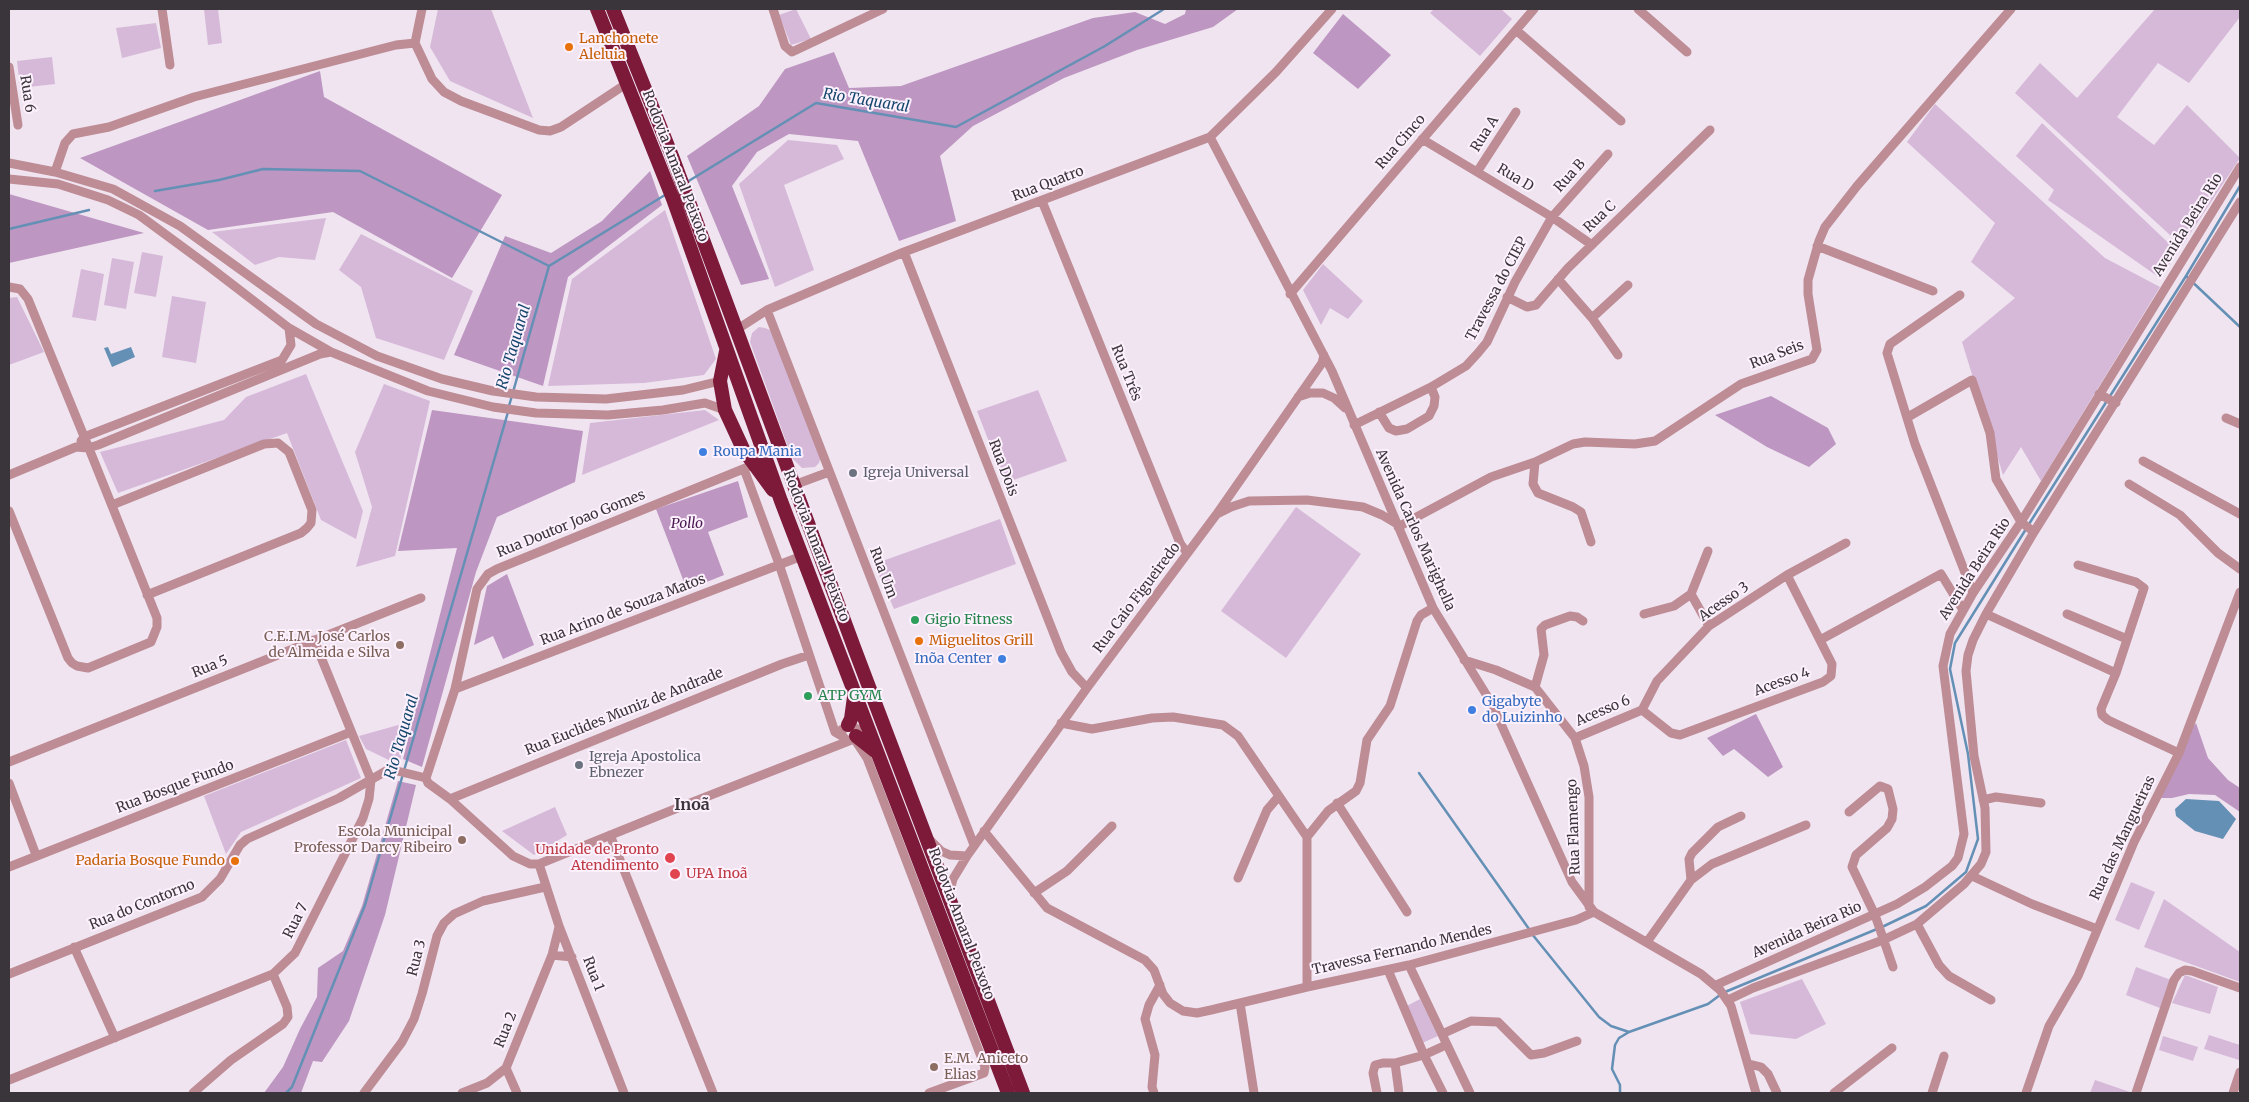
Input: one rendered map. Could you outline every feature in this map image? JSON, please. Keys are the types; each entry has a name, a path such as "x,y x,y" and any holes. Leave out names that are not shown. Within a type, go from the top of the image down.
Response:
{"highway":[{"name":"Rodovia Amaral Peixoto","path":"597,9 658,162 679,196 736,330 1023,1093"},
{"name":"Rodovia Amaral Peixoto","path":"613,9 672,156 679,196 726,349 781,501 1008,1093"},
{"path":"726,349 720,381 725,410 748,467 781,501"},
{"path":"854,693 849,734 870,746 879,756"}],"street":[{"path":"162,9 170,65"},
{"path":"422,9 414,43 432,79 444,92 461,101 539,130 550,131 561,127 626,84"},
{"path":"773,9 785,46 792,52 871,11 883,9"},
{"name":"Rua Quatro","path":"736,330 767,310 904,252 1210,137 1276,72 1332,9"},
{"name":"Rua Cinco","path":"1290,294 1534,9"},
{"path":"1638,9 1687,52"},
{"name":"Rua Seis","path":"1398,526 1491,477 1535,462 1573,444 1585,442 1635,444 1655,441 1741,384 1812,359 1817,350 1808,294 1808,280 1817,246 1825,227 1857,186 2011,9"},
{"path":"1516,30 1621,121"},
{"path":"55,172 65,143 73,134 109,127 194,97 396,45 414,43"},
{"name":"Rua 6","path":"9,67 18,125"},
{"name":"Rua A","path":"1478,172 1516,112"},
{"name":"Rua C","path":"1507,297 1531,308 1536,305 1558,279 1710,130"},
{"name":"Avenida Carlos Marighella","path":"1210,137 1290,294 1324,355 1433,608 1464,660 1478,678 1492,704 1572,882 1592,910 1647,942 1722,993"},
{"name":"Rua D","path":"1422,139 1552,217 1592,245"},
{"name":"Rua B","path":"1552,217 1608,154"},
{"path":"9,163 55,172 114,189 180,226 316,324 377,356 442,379 493,391 536,397 606,399 701,387 720,381"},
{"name":"Avenida Beira Rio","path":"1722,993 1897,904 1952,866 1962,849 1964,834 1943,666 1950,634 1973,593 2028,527 2108,399 2192,282 2240,168"},
{"path":"9,179 58,184 108,200 139,215 289,328 331,352 428,392 493,408 536,413 608,415 704,404 725,410"},
{"path":"108,200 114,189"},
{"name":"Rua Três","path":"1042,201 1180,543 1187,554"},
{"name":"Avenida Beira Rio","path":"1722,993 1754,988 1883,940 1917,924 1972,876 1986,852 1987,836 1983,800 1974,756 1966,671 1968,655 2028,527 2216,224 2240,202"},
{"name":"Travessa do CIEP","path":"1354,424 1431,387 1466,366 1487,342 1507,297 1552,217"},
{"path":"1817,246 1933,291"},
{"name":"Rua Dois","path":"904,252 1061,652 1072,672 1087,688"},
{"path":"240,291 253,279"},
{"path":"1558,279 1592,318 1618,355"},
{"path":"1592,318 1628,285"},
{"path":"9,287 20,290 28,299 112,505 157,618 157,627 151,642 88,668 77,666 68,658 9,511"},
{"path":"1960,295 1890,344 1888,349 1889,361 1915,444 1973,593"},
{"name":"Rua Um","path":"767,310 974,846"},
{"path":"76,447 84,437 282,360 291,345 289,328"},
{"path":"9,475 76,447 88,448 320,354 331,352"},
{"name":"Rua Caio Figueiredo","path":"949,896 953,879 984,831 1061,723 1216,515 1230,492 1322,363 1324,355"},
{"path":"372,369 377,356"},
{"path":"1908,417 1972,380 1990,433 1996,479 2028,527"},
{"path":"701,387 704,404"},
{"path":"1379,412 1389,428 1396,431 1407,429 1429,416 1434,406 1435,397 1431,387"},
{"path":"1298,397 1310,393 1323,393 1334,398 1347,410"},
{"path":"2226,418 2240,424"},
{"path":"112,505 264,444 278,443 289,452 312,510 311,523 307,528 292,536 147,595"},
{"path":"2144,461 2240,514"},
{"path":"1535,462 1533,484 1538,493 1581,512 1591,542"},
{"path":"748,467 830,714 837,724 849,734 867,758 985,1072 929,1093"},
{"name":"Rua Doutor Joao Gomes","path":"422,777 455,689 477,589 488,574 497,568 748,467"},
{"path":"794,485 829,472"},
{"path":"2129,484 2180,515 2218,553 2240,570"},
{"path":"1230,492 1232,500 1237,504"},
{"path":"1369,509 1377,506 1384,496"},
{"path":"1216,515 1237,504 1260,500 1339,503 1369,509 1398,526"},
{"name":"Acesso 3","path":"1642,710 1657,681 1709,626 1787,576 1846,543"},
{"path":"1644,614 1674,606 1691,594 1708,551"},
{"name":"Rua Arino de Souza Matos","path":"455,689 802,556"},
{"path":"2078,565 2142,584 2143,593 2116,673 2101,708 2102,715 2108,720 2179,753"},
{"path":"1820,640 1941,574 1963,610"},
{"name":"Acesso 4","path":"1642,710 1671,733 1680,736 1823,682 1831,676 1832,664 1787,576"},
{"name":"Rua das Mangueiras","path":"2026,1093 2049,1026 2078,976 2134,842 2179,753 2240,592"},
{"path":"1691,594 1709,626"},
{"name":"Rua 5","path":"9,762 421,598"},
{"path":"1061,723 1092,729 1152,718 1173,717 1223,725 1238,736 1307,838 1328,811 1356,791 1360,782 1367,740 1390,706 1416,621 1421,615 1433,608"},
{"path":"1986,614 2116,673"},
{"path":"2067,614 2127,639"},
{"path":"1535,687 1544,655 1541,630 1545,626 1570,616 1577,617 1583,621"},
{"path":"314,640 372,780"},
{"name":"Rua Euclides Muniz de Andrade","path":"450,799 754,675 809,655"},
{"name":"Rua Flamengo","path":"1464,660 1496,670 1535,687 1575,738 1584,766 1589,797 1592,910"},
{"name":"Acesso 6","path":"1575,738 1642,710"},
{"name":"Rua Bosque Fundo","path":"9,867 351,732"},
{"path":"422,777 450,799 513,856 530,864 540,864 824,750 830,742 849,734"},
{"name":"Rua do Contorno","path":"9,974 202,897 220,879 240,845 247,839 339,798 386,771 393,770 422,777"},
{"name":"Rua 7","path":"9,1080 273,974 295,953 363,818 370,799 372,780"},
{"path":"9,784 36,855"},
{"path":"1849,812 1880,786 1888,789 1893,809 1892,819 1887,828 1856,854 1852,867 1875,915 1893,967"},
{"path":"1238,878 1267,810 1279,796"},
{"path":"1983,800 1996,797 2041,803"},
{"path":"1337,804 1407,912"},
{"path":"1691,880 1689,859 1692,853 1718,827 1741,816"},
{"path":"1647,942 1691,880 1712,864 1806,825"},
{"path":"1034,893 1067,871 1112,826"},
{"path":"984,831 1053,914 1145,960 1154,970 1163,994 1170,1003 1183,1011 1197,1013 1307,987"},
{"path":"610,835 713,1093"},
{"path":"926,836 941,851 950,855 967,856"},
{"name":"Travessa Fernando Mendes","path":"1307,838 1307,987 1410,965 1576,920 1592,910"},
{"name":"Rua 1","path":"540,864 559,926 624,1093"},
{"path":"1972,876 2032,904 2097,929"},
{"name":"Rua 3","path":"364,1093 402,1042 414,1019 437,936 444,923 454,914 483,901 546,887"},
{"path":"1917,924 1939,965 1949,976 1991,1000"},
{"name":"Rua 2","path":"462,1093 487,1082 506,1068 552,955 559,926"},
{"path":"74,947 115,1038"},
{"path":"552,955 572,957"},
{"path":"1410,965 1470,1093"},
{"path":"1388,970 1424,1055 1443,1093"},
{"path":"2136,1093 2174,980 2179,974 2185,970 2192,971 2240,988"},
{"path":"193,1093 231,1060 283,1024 288,1017 287,1008 273,974"},
{"path":"1154,1093 1152,1087 1155,1055 1145,1019 1149,1005 1160,985"},
{"path":"1722,993 1749,1064 1756,1093"},
{"path":"1240,1003 1254,1093"},
{"path":"1442,1034 1471,1021 1498,1022 1530,1055 1544,1053 1577,1041"},
{"path":"1377,1093 1374,1074 1375,1065 1395,1063 1424,1055 1446,1045"},
{"path":"1834,1093 1892,1048"},
{"path":"1932,1093 1944,1056"},
{"path":"1395,1063 1399,1093"},
{"path":"1749,1064 1761,1067 1768,1074 1777,1093"},
{"path":"506,1068 517,1093"},
{"path":"2233,1093 2240,1072"}],"shaded area":[{"path":"204,9 218,9 222,43 208,45"},
{"path":"438,9 491,9 533,118 450,81 430,47"},
{"path":"796,9 811,39 791,45 779,15"},
{"path":"1434,9 1501,9 1512,19 1480,56 1430,13"},
{"path":"2155,9 2240,9 2240,17 2189,83 2158,63 2117,117 2154,145 2187,105 2240,158 2182,246 2015,93 2040,63 2077,98"},
{"path":"156,23 161,48 122,58 116,28"},
{"path":"52,57 55,84 20,88 17,61"},
{"path":"1935,104 2105,258 2160,287 2041,481 2021,447 2003,475 1962,342 2015,298 1971,262 1995,223 1907,142"},
{"path":"2042,123 2178,252 2160,278 2048,200 2054,190 2016,156"},
{"path":"788,140 837,145 844,159 784,185 814,270 775,287 739,184"},
{"path":"665,210 716,359 704,375 644,383 548,386 572,279"},
{"path":"326,218 315,260 279,257 255,265 212,232"},
{"path":"361,234 473,291 444,360 376,338 361,287 339,270"},
{"path":"142,252 163,256 156,297 134,293"},
{"path":"112,258 134,262 126,309 104,305"},
{"path":"1323,264 1363,301 1348,319 1330,308 1321,325 1303,290"},
{"path":"81,269 104,274 96,321 72,317"},
{"path":"172,296 206,302 196,363 162,357"},
{"path":"17,297 44,352 9,365 9,298"},
{"path":"759,327 775,332 822,453 819,463 815,467 802,468 792,458 750,342 752,333"},
{"path":"306,374 363,511 356,539 321,520 287,433 118,493 100,452 224,420 246,397"},
{"path":"384,384 430,401 395,556 356,567 372,507 355,452"},
{"path":"1038,390 1067,461 1005,483 977,411"},
{"path":"705,410 719,420 582,475 590,423"},
{"path":"1296,507 1361,554 1286,658 1221,611"},
{"path":"1000,519 1016,564 894,609 874,564"},
{"path":"409,722 399,765 366,749 359,736"},
{"path":"346,740 361,778 241,832 226,854 204,796"},
{"path":"555,807 567,835 534,855 502,831"},
{"path":"2131,882 2155,892 2139,930 2115,920"},
{"path":"2164,899 2240,952 2240,982 2144,947"},
{"path":"2136,967 2171,980 2160,1008 2126,995"},
{"path":"2185,975 2218,987 2210,1014 2172,1003"},
{"path":"1802,979 1826,1024 1796,1039 1750,1034 1740,1002"},
{"path":"1420,999 1438,1036 1420,1044 1403,1008"},
{"path":"2209,1035 2240,1045 2239,1060 2204,1049"},
{"path":"2163,1036 2198,1047 2193,1061 2159,1050"},
{"path":"2095,1080 2130,1092 2090,1093"}],"green space":[{"path":"1186,9 1238,9 1213,27 1137,50 1064,78 973,126 940,156 956,221 899,241 858,141 789,134 757,152 732,186 769,279 741,285 687,156 759,106 785,69 834,52 849,88 901,86 1093,18 1135,12 1165,24 1185,14"},
{"path":"1343,14 1391,55 1358,89 1313,53"},
{"path":"320,71 324,97 502,195 452,278 333,212 208,230 80,158"},
{"path":"650,171 662,205 568,277 543,386 454,355 505,236 551,253 602,221"},
{"path":"9,194 144,233 9,263"},
{"path":"1771,396 1828,428 1836,444 1809,467 1767,447 1715,415"},
{"path":"432,410 583,431 575,482 497,517 476,572 422,767 403,759 457,548 398,551"},
{"name":"Pollo","path":"738,481 748,517 708,532 724,575 687,590 656,509"},
{"path":"507,574 534,645 503,659 493,636 474,645 487,586"},
{"path":"1756,714 1783,767 1768,777 1734,749 1723,756 1707,738"},
{"path":"2196,723 2208,758 2228,780 2240,788 2240,812 2215,795 2189,794 2172,798 2155,798 2183,738"},
{"path":"398,781 416,785 385,915 349,1021 322,1062 313,1061 301,1093 264,1093 283,1067 317,997 318,968 343,951 362,906"}],"water":[{"path":"108,347 111,354 131,347 135,357 112,367 104,348"},
{"path":"2186,799 2219,801 2236,819 2223,839 2195,831 2176,816 2175,809"}],"waterway":[{"name":"Rio Taquaral","path":"687,182 816,103 956,127 1105,46 1164,9"},
{"path":"155,191 219,180 263,169 360,171 549,266"},
{"path":"2240,186 2186,276 2240,327"},
{"name":"Rio Taquaral","path":"509,406 549,266 665,195"},
{"path":"9,229 89,210"},
{"path":"2029,524 2186,276"},
{"name":"Rio Taquaral","path":"286,1093 292,1087 365,905 508,412"},
{"path":"1882,927 1926,906 1966,872 1978,839 1968,754 1950,669 1955,643 2026,529"},
{"path":"1419,773 1529,929"},
{"path":"1725,992 1877,929"},
{"path":"1532,934 1599,1017 1611,1026 1629,1032"},
{"path":"1620,1093 1620,1085 1612,1069 1615,1045 1619,1038 1629,1032 1708,1004 1720,995"}],"place":[{"name":"Lanchonete Aleluia","path":"569,47"},
{"name":"Roupa Mania","path":"703,452"},
{"name":"Igreja Universal","path":"853,473"},
{"name":"Gigio Fitness","path":"915,620"},
{"name":"Miguelitos Grill","path":"919,641"},
{"name":"C.E.I.M. José Carlos de Almeida e Silva","path":"400,645"},
{"name":"Inõa Center","path":"1002,659"},
{"name":"ATP GYM","path":"808,696"},
{"name":"Gigabyte do Luizinho","path":"1472,710"},
{"name":"Igreja Apostolica Ebnezer","path":"579,765"},
{"name":"Escola Municipal Professor Darcy Ribeiro","path":"462,840"},
{"name":"Unidade de Pronto Atendimento","path":"670,858"},
{"name":"Padaria Bosque Fundo","path":"235,861"},
{"name":"UPA Inoã","path":"675,874"},
{"name":"E.M. Aniceto Elias","path":"934,1067"}],"district":[{"name":"Inoã","path":"692,805"}]}
